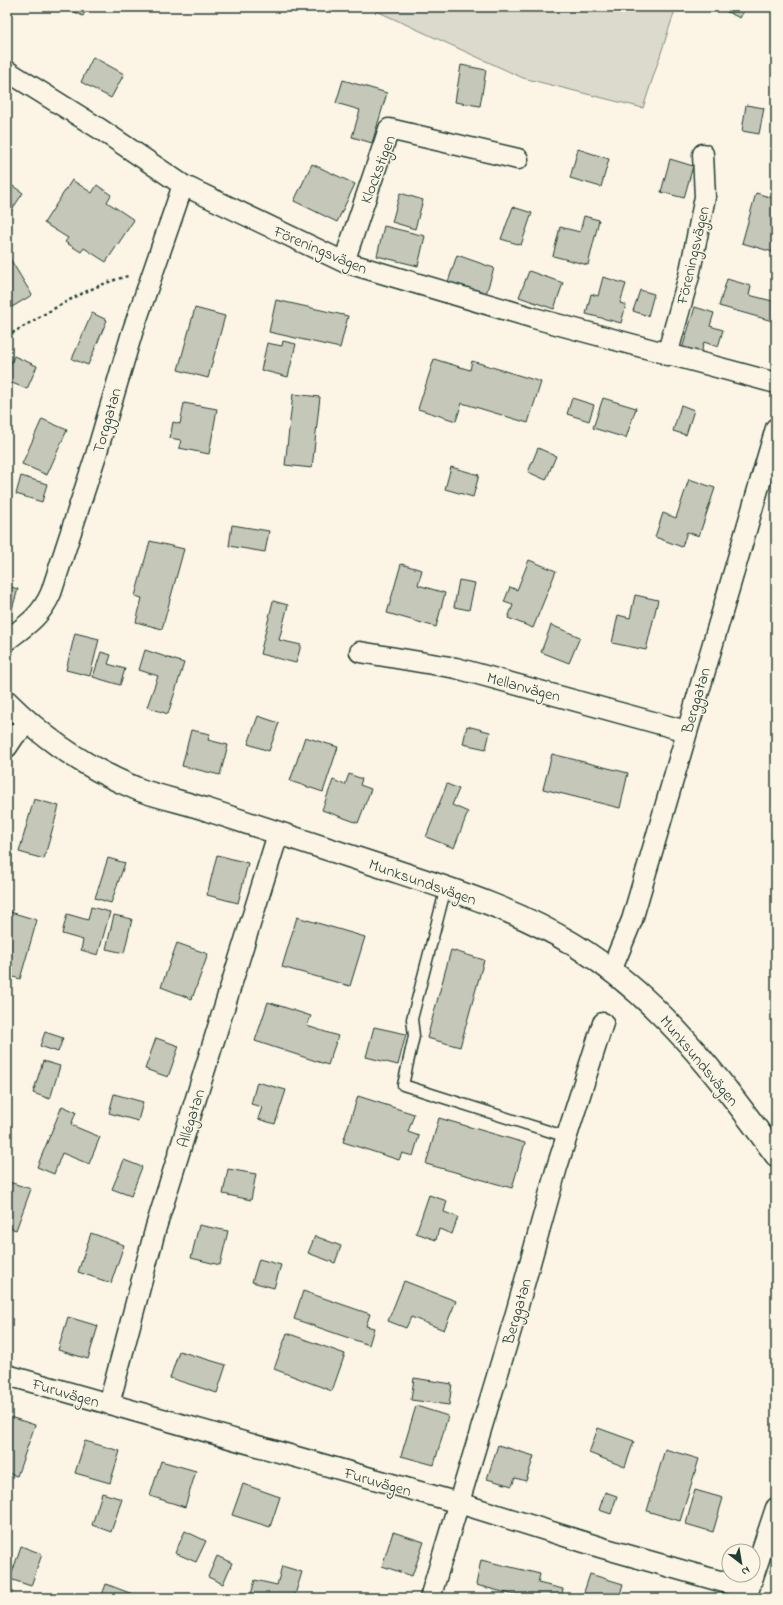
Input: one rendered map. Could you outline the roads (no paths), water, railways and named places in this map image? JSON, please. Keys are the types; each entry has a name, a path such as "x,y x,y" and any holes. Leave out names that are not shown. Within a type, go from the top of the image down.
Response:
{"street":[{"name":"Föreningsvägen","path":"7,71 100,129 183,185 344,262 534,318 667,355 776,382"},
{"name":"Klockstigen","path":"344,262 389,128 518,159"},
{"name":"Föreningsvägen","path":"667,355 689,276 705,197 703,154"},
{"name":"Torggatan","path":"7,640 35,619 45,608 52,593 132,333 183,185"},
{"name":"Berggatan","path":"611,971 632,920 686,731 776,428"},
{"name":"Mellanvägen","path":"360,652 456,668 686,731"},
{"name":"Munksundsvägen","path":"7,702 59,747 91,766 141,790 190,804 278,834 446,887 508,911 572,944 611,971 652,1005 681,1033 776,1155"},
{"path":"7,747 15,735 29,722"},
{"name":"Allégatan","path":"109,1404 156,1227 278,834"},
{"name":"Berggatan","path":"430,1598 567,1137 603,1023"},
{"name":"Furuvägen","path":"7,1375 459,1503 747,1594"},
{"path":"747,1594 776,1508"}],"lane":[{"path":"446,887 412,1019 414,1036 403,1084 567,1137"}]}
